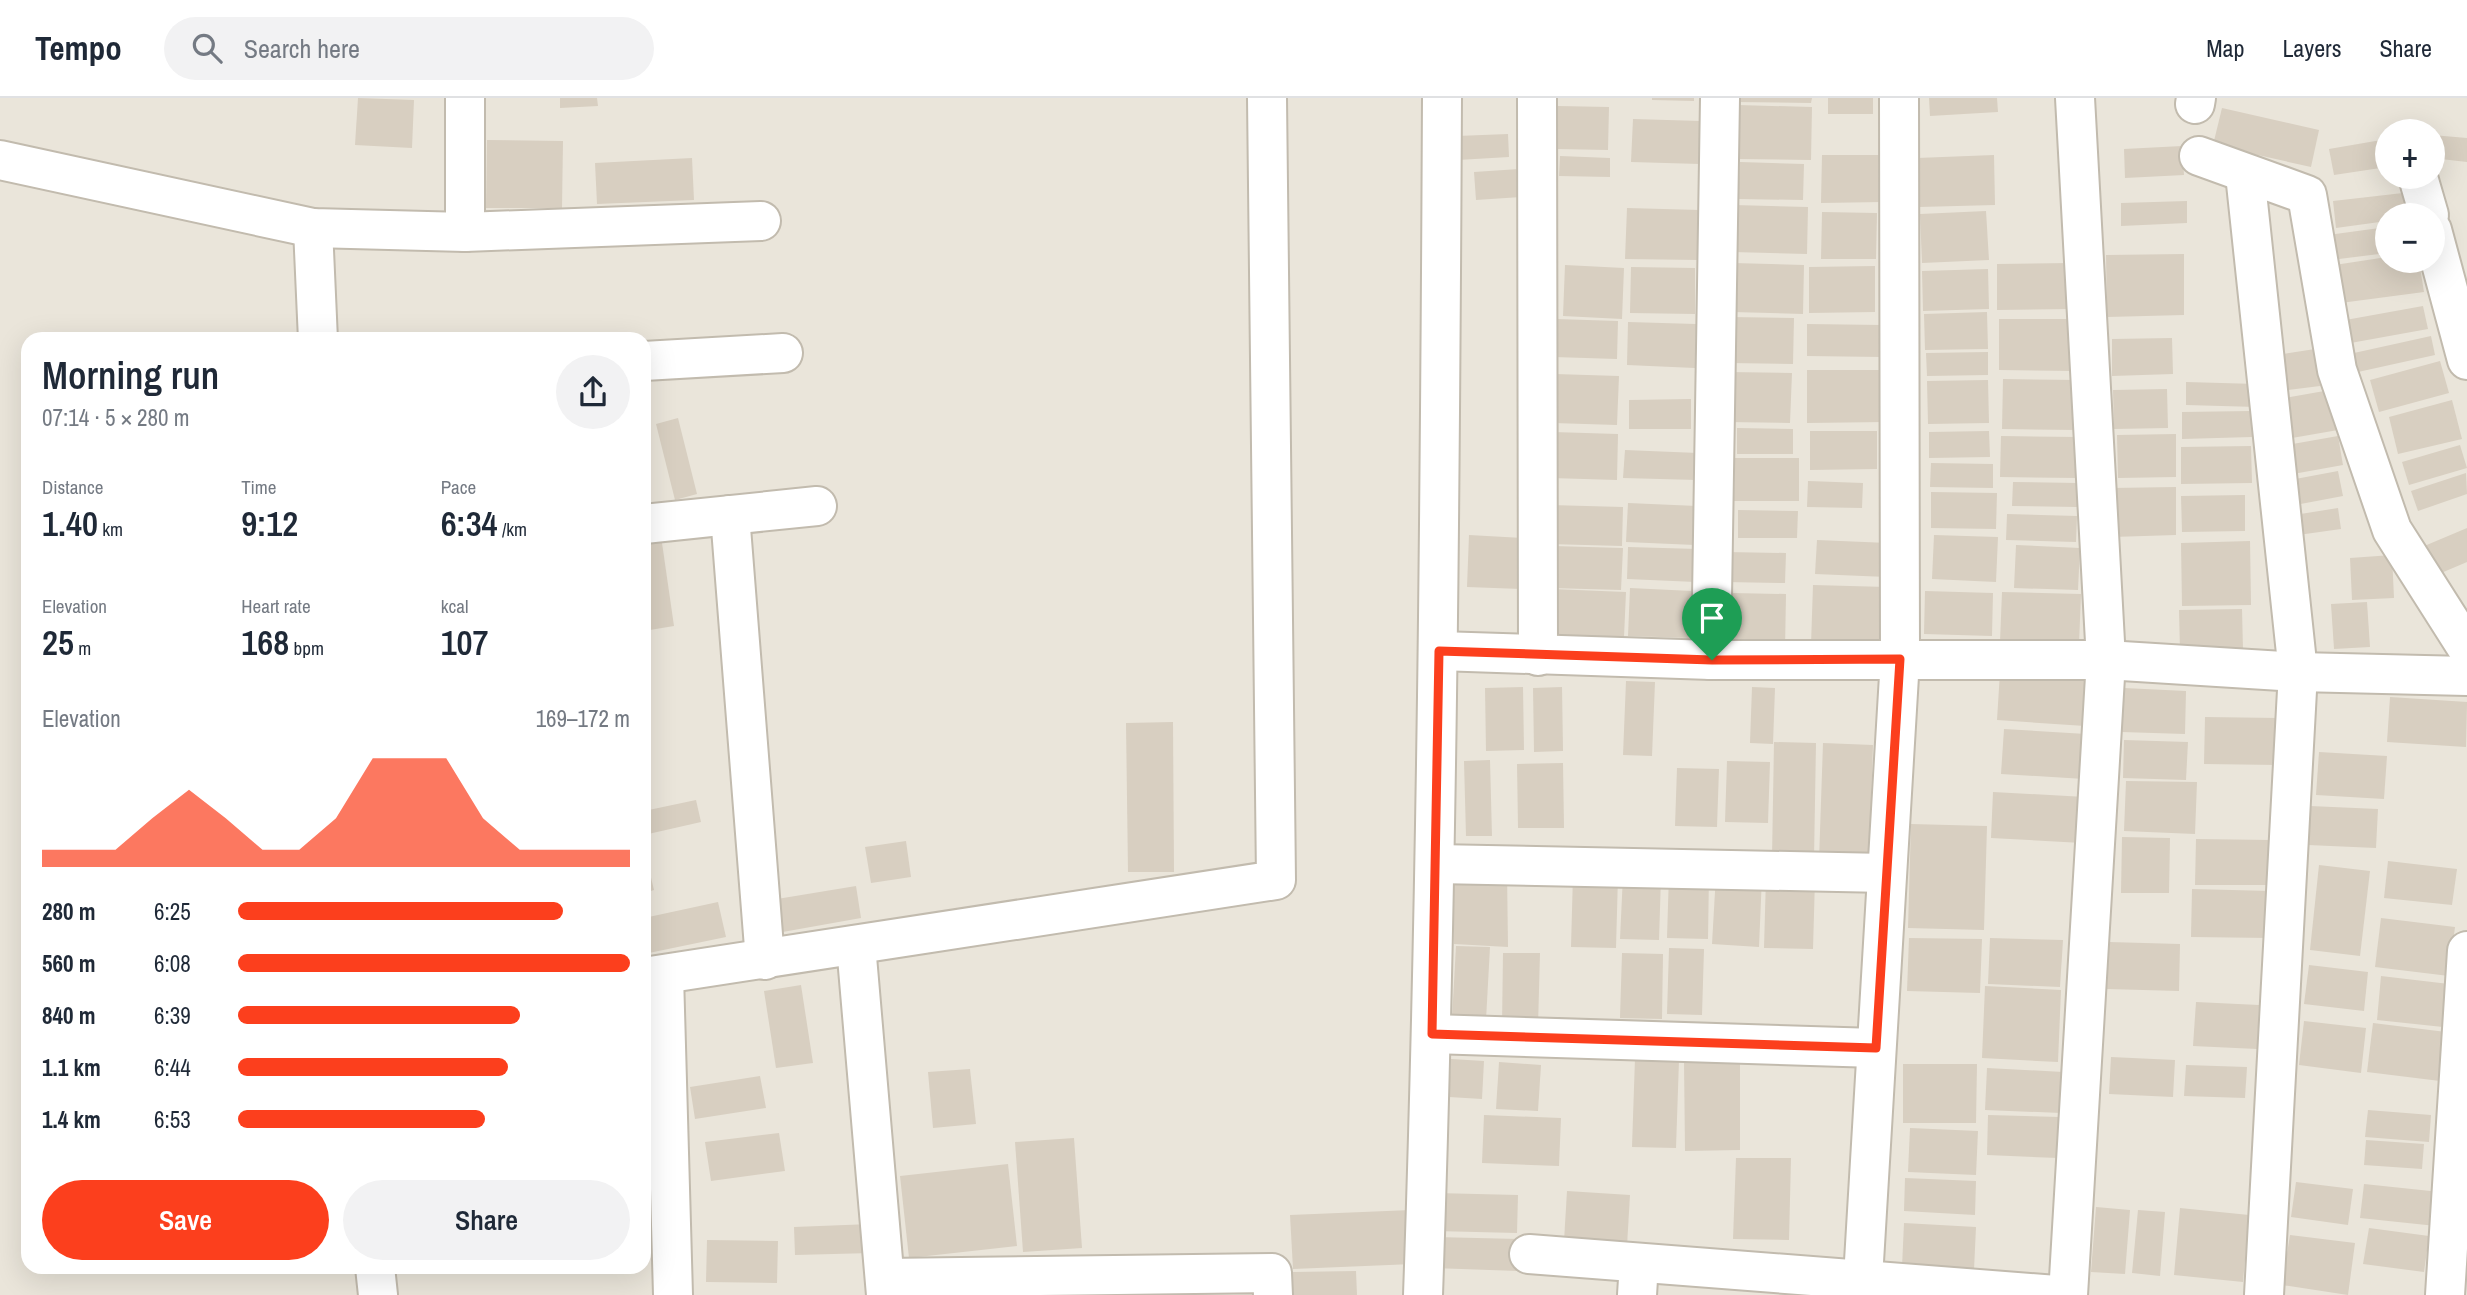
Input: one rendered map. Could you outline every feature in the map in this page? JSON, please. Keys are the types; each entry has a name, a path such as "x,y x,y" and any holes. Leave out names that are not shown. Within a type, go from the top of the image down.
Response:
{"street":[{"path":"465,98 465,232"},
{"path":"673,1295 654,976 1276,880 1267,98"},
{"path":"1423,1295 1436,864 1442,98"},
{"path":"1537,98 1538,656"},
{"path":"1712,660 1720,98"},
{"path":"1863,1288 1900,659 1899,98"},
{"path":"2068,1295 2106,660 2075,98"},
{"path":"2199,156 2307,195 2337,370 2392,530 2467,648"},
{"path":"0,160 313,228 465,232 761,221"},
{"path":"2245,174 2298,671 2264,1295"},
{"path":"313,228 318,332"},
{"path":"2444,273 2467,360"},
{"path":"651,361 783,353"},
{"path":"651,523 817,506"},
{"path":"730,515 765,960"},
{"path":"1439,651 1712,660 2106,660 2298,671 2467,676"},
{"path":"1436,864 1886,873"},
{"path":"856,945 886,1287 1272,1273 1273,1295"},
{"path":"2445,1295 2467,951"},
{"path":"1432,1034 1876,1048"},
{"path":"1529,1254 1638,1279 2056,1295"},
{"path":"376,1274 378,1295"}],"shaded area":[{"path":"0,98 2467,98 2467,1295 0,1295"}],"building":[{"path":"358,98 414,100 412,148 355,145"},
{"path":"560,98 597,98 598,106 560,108"},
{"path":"1694,98 1694,101 1652,100"},
{"path":"1735,98 1812,98 1811,103 1735,102"},
{"path":"1828,98 1873,98 1873,114 1828,114"},
{"path":"1929,98 1997,98 1998,112 1930,116"},
{"path":"1738,105 1812,107 1811,160 1737,159"},
{"path":"1558,106 1609,107 1608,150 1556,149"},
{"path":"2222,108 2319,130 2311,167 2213,145"},
{"path":"1633,119 1701,121 1700,164 1631,162"},
{"path":"1508,134 1509,157 1458,160 1457,136"},
{"path":"2445,136 2467,138 2467,162 2445,159"},
{"path":"487,140 563,141 562,208 486,208"},
{"path":"2375,141 2375,169 2334,175 2329,149"},
{"path":"2182,146 2184,175 2125,178 2124,149"},
{"path":"1822,155 1882,155 1882,202 1821,203"},
{"path":"1994,155 1995,205 1919,207 1917,158"},
{"path":"1560,156 1610,158 1610,177 1559,176"},
{"path":"692,158 694,200 597,204 595,163"},
{"path":"1740,162 1804,164 1803,200 1738,199"},
{"path":"1519,169 1521,197 1476,200 1474,172"},
{"path":"2403,193 2404,203 2375,203 2375,223 2336,228 2333,201"},
{"path":"2187,201 2187,223 2121,226 2121,203"},
{"path":"1734,205 1808,207 1807,254 1732,252"},
{"path":"1627,208 1700,210 1699,260 1625,259"},
{"path":"1986,211 1989,260 1922,263 1920,214"},
{"path":"1822,212 1877,213 1876,259 1821,259"},
{"path":"2375,229 2375,254 2331,260 2328,235"},
{"path":"2184,254 2184,315 2107,317 2106,255"},
{"path":"2375,259 2375,273 2421,273 2424,292 2333,304 2328,266"},
{"path":"1733,263 1804,265 1803,314 1732,312"},
{"path":"2071,263 2072,309 1997,310 1997,264"},
{"path":"1565,265 1624,268 1622,319 1563,316"},
{"path":"1875,266 1875,312 1809,313 1809,267"},
{"path":"1631,267 1695,268 1695,314 1630,313"},
{"path":"1988,269 1989,309 1923,311 1922,271"},
{"path":"2423,306 2428,329 2345,344 2340,321"},
{"path":"1987,312 1988,349 1925,350 1924,314"},
{"path":"1729,317 1794,318 1793,364 1728,363"},
{"path":"1556,319 1618,321 1617,359 1554,357"},
{"path":"1999,319 2075,319 2075,371 1999,370"},
{"path":"1628,322 1696,324 1695,368 1627,365"},
{"path":"1807,324 1882,325 1882,357 1807,356"},
{"path":"2431,336 2435,355 2358,372 2354,353"},
{"path":"2172,338 2173,374 2112,376 2112,339"},
{"path":"2315,349 2320,386 2288,390 2283,354"},
{"path":"1988,352 1988,375 1927,376 1926,353"},
{"path":"2440,361 2449,393 2379,412 2370,380"},
{"path":"1807,370 1884,370 1885,422 1807,423"},
{"path":"1728,372 1792,373 1790,423 1726,422"},
{"path":"1555,374 1619,376 1617,425 1553,423"},
{"path":"2003,379 2079,380 2078,430 2002,429"},
{"path":"1988,380 1989,423 1928,424 1927,381"},
{"path":"2186,382 2257,384 2257,407 2186,405"},
{"path":"2167,389 2168,428 2114,429 2113,390"},
{"path":"2330,390 2338,430 2292,438 2285,398"},
{"path":"1691,399 1691,429 1629,429 1629,400"},
{"path":"2452,400 2462,439 2398,454 2389,417"},
{"path":"2251,411 2252,437 2182,439 2182,412"},
{"path":"678,418 697,494 675,500 656,424"},
{"path":"1737,428 1793,429 1793,454 1737,454"},
{"path":"1810,431 1877,431 1877,469 1810,470"},
{"path":"1989,431 1990,457 1929,458 1929,432"},
{"path":"1553,432 1618,434 1617,480 1551,478"},
{"path":"2176,434 2176,477 2118,478 2117,435"},
{"path":"2001,436 2079,437 2078,478 2000,477"},
{"path":"2338,436 2343,465 2293,474 2287,445"},
{"path":"2460,445 2467,468 2409,485 2402,462"},
{"path":"2251,446 2252,483 2181,484 2181,447"},
{"path":"1625,450 1698,453 1697,480 1623,478"},
{"path":"1735,458 1799,458 1799,501 1734,501"},
{"path":"1931,463 1993,464 1993,488 1930,487"},
{"path":"2338,471 2343,496 2290,506 2285,481"},
{"path":"2466,473 2467,494 2418,511 2411,491"},
{"path":"1808,481 1863,483 1862,508 1807,507"},
{"path":"2013,482 2078,483 2077,507 2012,506"},
{"path":"2176,487 2176,535 2112,537 2111,488"},
{"path":"1931,492 1997,493 1996,529 1931,528"},
{"path":"2245,495 2245,531 2182,532 2181,496"},
{"path":"1628,503 1697,506 1695,545 1626,542"},
{"path":"1550,505 1623,507 1622,546 1548,544"},
{"path":"2338,508 2341,529 2291,536 2288,516"},
{"path":"1738,510 1798,511 1797,538 1738,538"},
{"path":"2007,514 2077,516 2076,542 2006,540"},
{"path":"2467,528 2467,562 2434,576 2422,547"},
{"path":"1469,535 1523,538 1521,589 1467,587"},
{"path":"1934,535 1998,537 1996,582 1932,579"},
{"path":"661,536 674,626 651,630 651,538"},
{"path":"1817,540 1888,543 1887,577 1815,574"},
{"path":"2250,541 2251,605 2182,606 2181,543"},
{"path":"2016,545 2080,548 2078,590 2014,588"},
{"path":"1553,546 1623,548 1621,590 1551,588"},
{"path":"1628,547 1698,549 1696,582 1627,579"},
{"path":"1726,552 1786,553 1785,583 1725,582"},
{"path":"2392,555 2394,598 2352,600 2350,558"},
{"path":"1813,585 1887,587 1885,647 1811,645"},
{"path":"1630,588 1692,591 1691,638 1628,636"},
{"path":"1552,589 1626,592 1624,637 1550,635"},
{"path":"1925,591 1993,593 1992,636 1924,634"},
{"path":"2002,592 2081,594 2079,644 2000,642"},
{"path":"1732,593 1786,594 1785,650 1730,648"},
{"path":"2367,602 2370,647 2334,649 2331,604"},
{"path":"2242,609 2243,650 2180,651 2179,610"},
{"path":"2000,672 2089,678 2085,726 1997,720"},
{"path":"1626,681 1655,682 1652,756 1623,755"},
{"path":"1523,687 1524,750 1486,751 1485,688"},
{"path":"1562,687 1563,751 1534,752 1533,688"},
{"path":"1752,687 1775,688 1773,744 1750,743"},
{"path":"2124,688 2186,691 2185,734 2122,732"},
{"path":"2390,697 2467,702 2466,747 2387,742"},
{"path":"2205,717 2279,718 2278,765 2204,764"},
{"path":"1173,722 1174,872 1128,872 1126,723"},
{"path":"2004,729 2086,734 2084,779 2001,774"},
{"path":"2124,740 2188,742 2186,780 2123,778"},
{"path":"1774,742 1816,743 1814,859 1772,858"},
{"path":"1823,743 1873,745 1869,863 1819,861"},
{"path":"2319,752 2387,756 2384,799 2316,795"},
{"path":"1490,760 1492,836 1466,836 1464,761"},
{"path":"1727,761 1770,762 1768,823 1725,822"},
{"path":"1563,763 1564,828 1518,828 1517,764"},
{"path":"1677,768 1719,769 1717,827 1675,826"},
{"path":"2126,781 2197,782 2195,834 2124,831"},
{"path":"1993,792 2085,797 2082,843 1991,838"},
{"path":"696,800 701,822 651,833 651,810"},
{"path":"2310,806 2378,809 2376,848 2308,845"},
{"path":"1911,824 1987,826 1984,930 1908,928"},
{"path":"2122,837 2170,838 2169,893 2121,893"},
{"path":"2196,839 2271,840 2271,885 2195,885"},
{"path":"906,841 911,877 871,883 865,847"},
{"path":"2388,861 2457,869 2452,905 2384,898"},
{"path":"2319,865 2370,871 2360,956 2310,950"},
{"path":"1507,871 1508,947 1454,944 1454,872"},
{"path":"1669,873 1709,874 1708,939 1667,938"},
{"path":"1573,874 1618,876 1616,948 1571,947"},
{"path":"1716,874 1762,876 1759,947 1712,944"},
{"path":"1623,875 1661,877 1659,940 1620,939"},
{"path":"1766,877 1815,879 1813,949 1764,948"},
{"path":"856,886 861,918 777,933 771,900"},
{"path":"2192,889 2271,891 2270,938 2191,937"},
{"path":"718,902 726,937 651,953 651,916"},
{"path":"2381,918 2455,927 2449,976 2375,967"},
{"path":"1909,938 1982,939 1980,993 1907,991"},
{"path":"1990,938 2063,940 2060,987 1988,984"},
{"path":"2109,942 2180,944 2179,991 2107,989"},
{"path":"1456,946 1490,947 1486,1020 1452,1019"},
{"path":"1669,948 1704,949 1702,1015 1667,1014"},
{"path":"1503,953 1540,953 1538,1027 1502,1026"},
{"path":"1622,953 1663,954 1662,1019 1620,1018"},
{"path":"2309,965 2368,972 2364,1011 2304,1004"},
{"path":"2381,976 2449,984 2443,1027 2377,1020"},
{"path":"801,985 813,1063 776,1068 764,991"},
{"path":"1985,986 2061,990 2058,1062 1982,1058"},
{"path":"2196,1002 2259,1005 2257,1049 2193,1046"},
{"path":"2304,1021 2366,1028 2361,1073 2299,1065"},
{"path":"2373,1023 2446,1032 2440,1081 2367,1072"},
{"path":"2111,1057 2175,1060 2173,1097 2109,1094"},
{"path":"1635,1058 1679,1060 1676,1148 1632,1147"},
{"path":"1451,1059 1484,1061 1482,1099 1449,1097"},
{"path":"1740,1060 1740,1150 1685,1151 1684,1061"},
{"path":"1499,1062 1541,1065 1538,1111 1496,1109"},
{"path":"1903,1064 1977,1064 1976,1123 1903,1123"},
{"path":"2186,1065 2247,1067 2245,1098 2184,1096"},
{"path":"1987,1068 2063,1072 2061,1113 1985,1110"},
{"path":"970,1069 976,1124 933,1128 928,1072"},
{"path":"760,1076 766,1108 695,1119 690,1087"},
{"path":"2368,1110 2431,1115 2429,1142 2365,1137"},
{"path":"1484,1115 1561,1118 1559,1166 1482,1163"},
{"path":"1988,1115 2060,1117 2058,1158 1987,1155"},
{"path":"1910,1128 1978,1131 1976,1175 1908,1172"},
{"path":"779,1133 785,1171 711,1181 705,1142"},
{"path":"1074,1138 1082,1248 1023,1252 1015,1142"},
{"path":"2366,1140 2424,1144 2422,1169 2364,1165"},
{"path":"1736,1158 1791,1158 1789,1240 1733,1239"},
{"path":"1008,1164 1017,1246 909,1258 900,1176"},
{"path":"1905,1178 1976,1181 1975,1215 1904,1211"},
{"path":"2296,1182 2353,1189 2348,1225 2291,1217"},
{"path":"2364,1184 2440,1192 2436,1226 2360,1218"},
{"path":"1567,1191 1630,1195 1627,1246 1564,1241"},
{"path":"1436,1193 1518,1195 1517,1233 1435,1231"},
{"path":"2096,1207 2130,1210 2125,1274 2091,1272"},
{"path":"2180,1208 2249,1215 2243,1282 2174,1275"},
{"path":"1411,1210 1413,1264 1293,1269 1290,1215"},
{"path":"2138,1210 2165,1212 2160,1276 2132,1273"},
{"path":"1904,1223 1976,1227 1974,1270 1902,1267"},
{"path":"871,1224 872,1253 795,1255 794,1227"},
{"path":"2369,1228 2429,1236 2424,1272 2363,1264"},
{"path":"2290,1235 2355,1243 2348,1295 2282,1285"},
{"path":"1435,1237 1519,1239 1518,1271 1433,1268"},
{"path":"707,1240 778,1241 777,1283 706,1282"},
{"path":"1356,1271 1357,1295 1293,1295 1293,1272"}],"route":[{"path":"1439,651 1712,660 1900,659 1876,1048 1432,1034 1439,651"}]}
